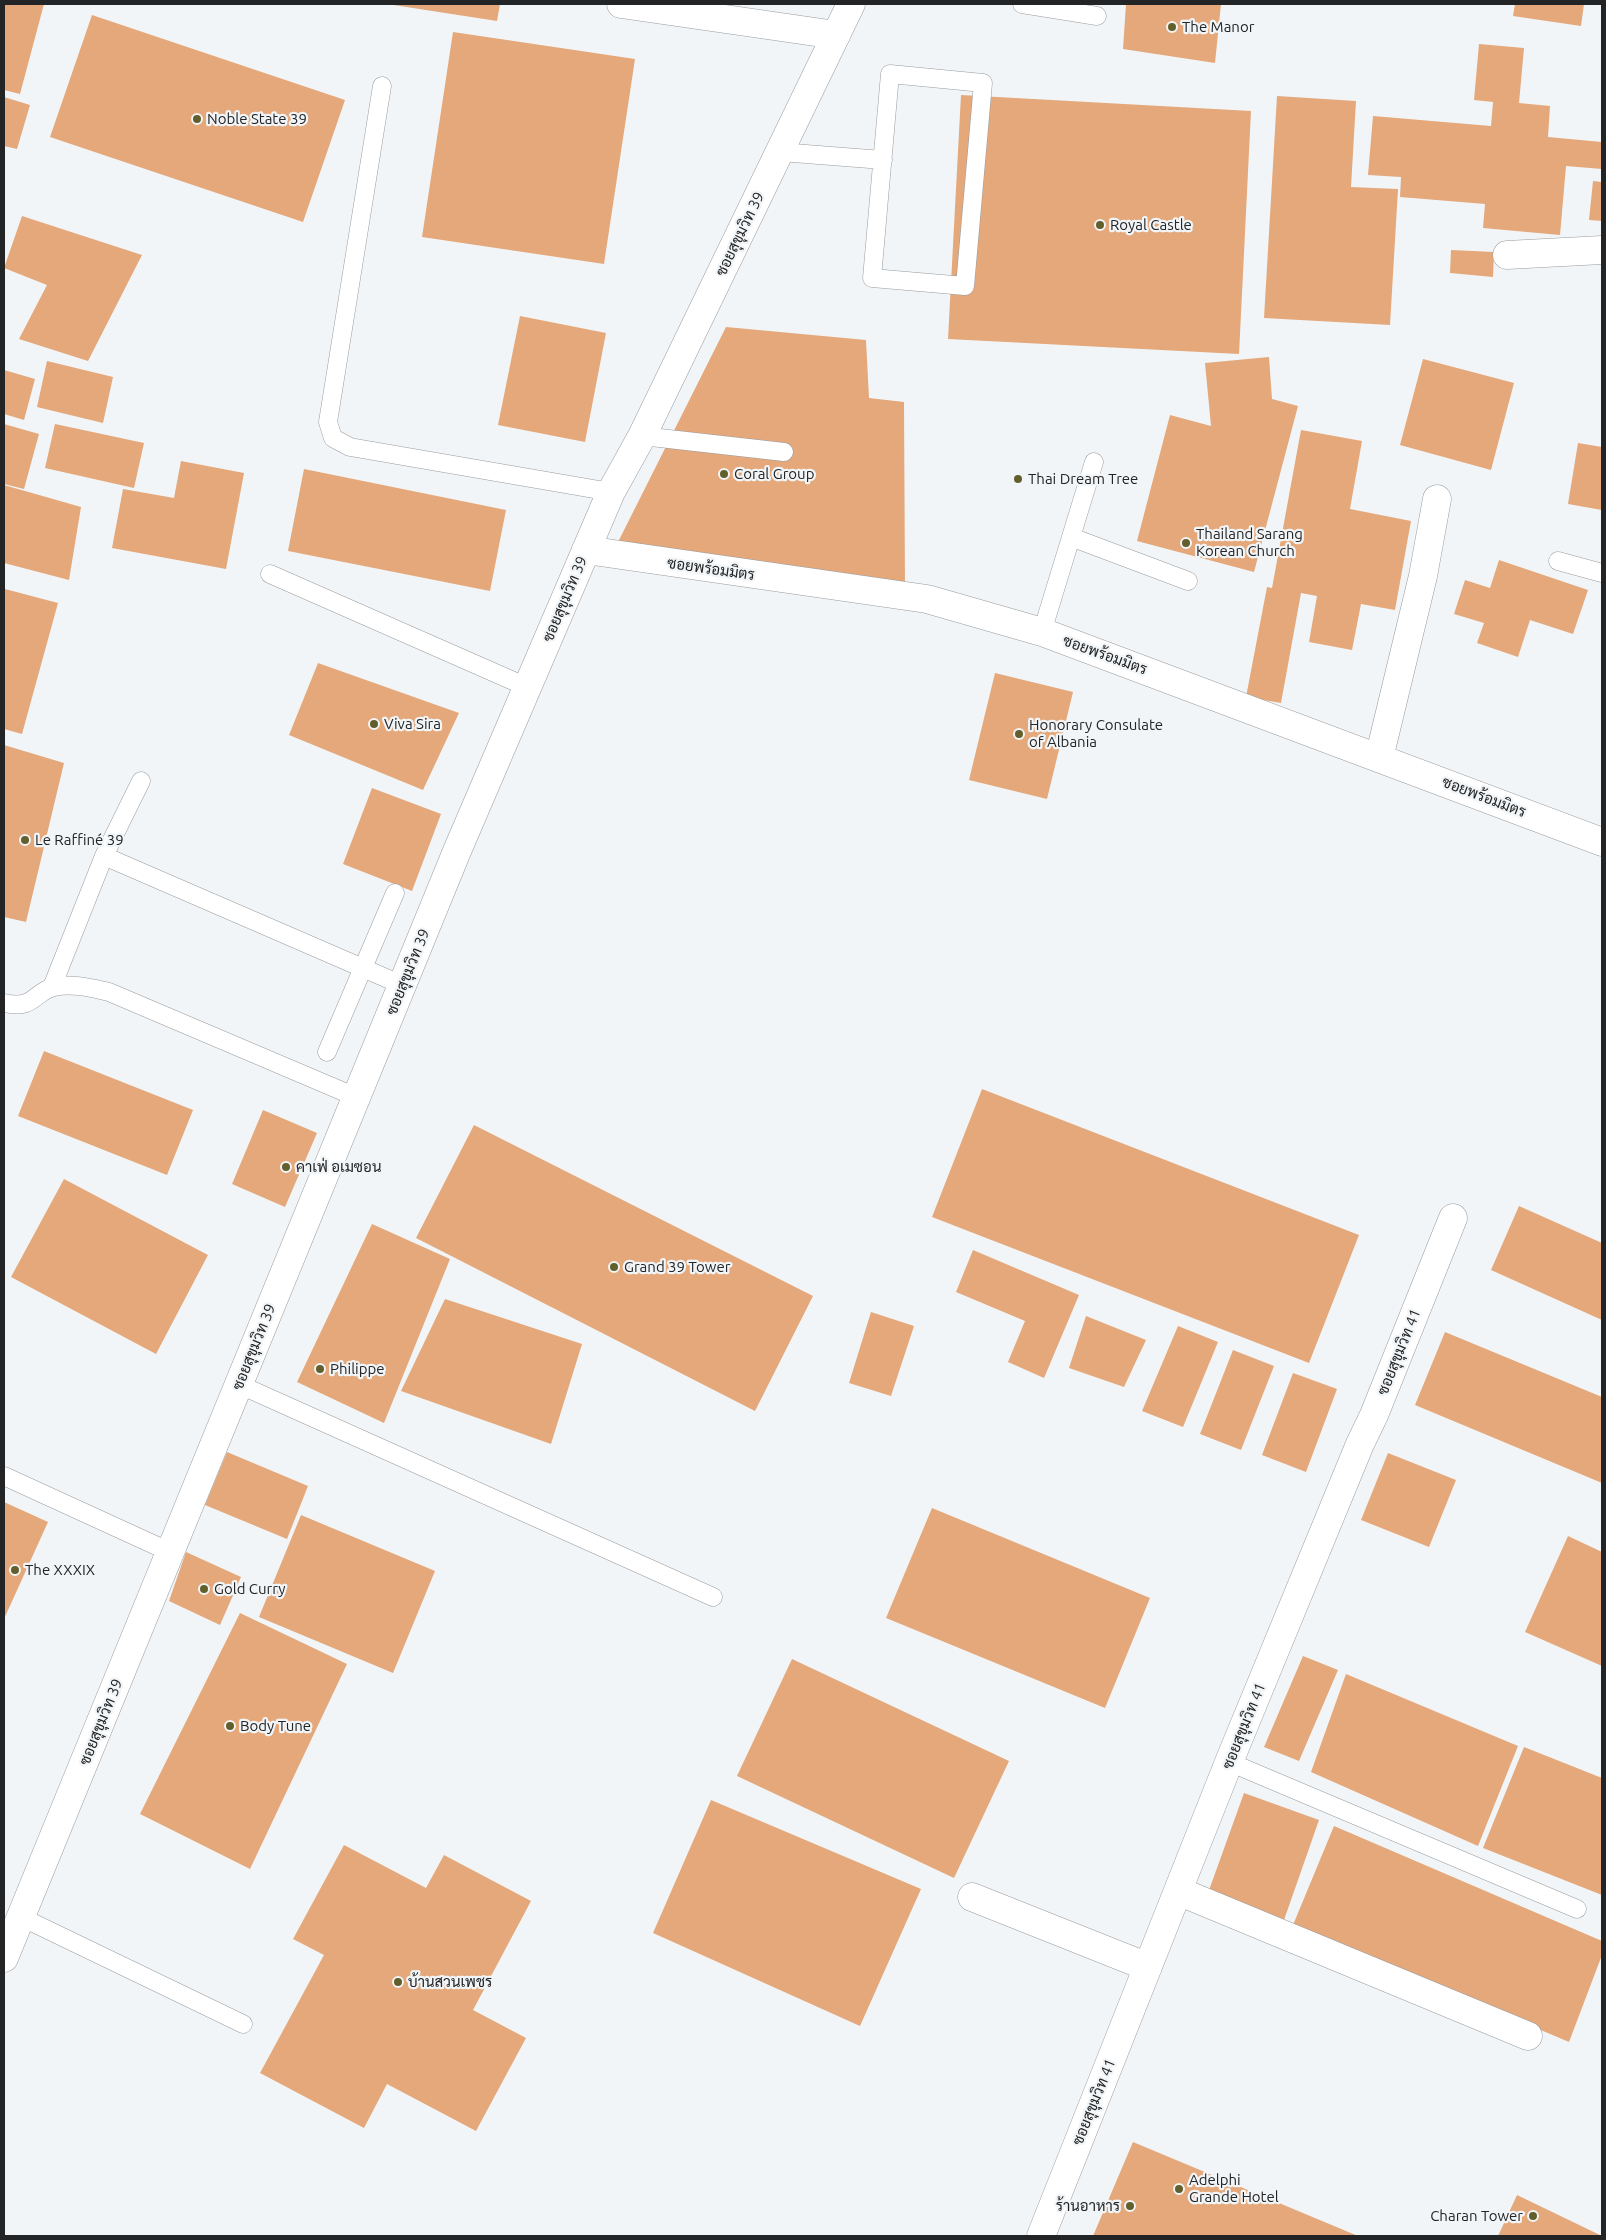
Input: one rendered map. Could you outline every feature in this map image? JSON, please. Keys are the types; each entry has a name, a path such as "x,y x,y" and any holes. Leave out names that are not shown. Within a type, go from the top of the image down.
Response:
{"street":[{"path":"621,4 836,35"},
{"name":"ซอยสุขุมวิท 39","path":"6,1948 21,1917 402,986 611,492 642,436 851,4"},
{"path":"1508,255 1602,250"},
{"path":"1379,758 1423,576 1437,499"},
{"name":"ซอยพร้อมมิตร","path":"586,550 927,599 1042,632 1602,842"},
{"name":"ซอยสุขุมวิท 41","path":"1041,2236 1230,1762 1360,1444 1374,1415 1453,1218"},
{"path":"1178,1891 1528,2036"},
{"path":"972,1897 1148,1967"}],"lane":[{"path":"1022,4 1096,16"},
{"path":"890,74 983,83 965,286 872,278 882,160 890,74"},
{"path":"382,86 328,422 333,438 350,447 611,492"},
{"path":"780,152 882,160"},
{"path":"642,436 784,452"},
{"path":"1042,632 1094,462"},
{"path":"1071,538 1188,581"},
{"path":"1558,561 1602,573"},
{"path":"270,574 527,687"},
{"path":"52,987 104,856 141,781"},
{"path":"104,856 402,986"},
{"path":"327,1052 395,893"},
{"path":"4,1003 14,1005 28,1003 52,987 78,985 109,992 356,1097"},
{"path":"238,1384 713,1597"},
{"path":"4,1476 170,1552"},
{"path":"1230,1762 1577,1908"},
{"path":"21,1917 243,2024"}],"building":[{"path":"4,4 44,4 20,94 4,90"},
{"path":"387,4 500,4 497,21"},
{"name":"The Manor","path":"1126,4 1221,4 1215,63 1123,49"},
{"path":"1515,4 1584,4 1581,26 1513,16"},
{"name":"Noble State 39","path":"92,15 345,100 303,222 50,137"},
{"path":"453,32 635,59 604,264 422,237"},
{"path":"1479,44 1524,48 1519,103 1550,106 1548,137 1602,142 1602,169 1566,166 1560,235 1483,228 1485,204 1400,197 1401,177 1368,175 1373,116 1491,126 1493,102 1474,100"},
{"name":"Royal Castle","path":"961,95 1251,111 1239,354 948,339"},
{"path":"1277,96 1356,101 1351,187 1398,189 1390,325 1264,318"},
{"path":"4,97 30,105 17,149 4,146"},
{"path":"1593,181 1602,182 1602,221 1589,220"},
{"path":"22,216 142,255 88,361 19,339 47,285 4,268"},
{"path":"1451,250 1494,252 1493,277 1450,273"},
{"path":"520,316 606,333 585,442 498,425"},
{"path":"726,327 866,340 869,398 904,402 905,589 616,546"},
{"path":"1269,357 1272,399 1298,406 1254,572 1137,541 1170,415 1211,426 1205,363"},
{"path":"1423,359 1514,383 1491,470 1400,445"},
{"path":"47,361 113,377 103,423 37,407"},
{"path":"4,370 35,379 24,420 4,414"},
{"path":"4,424 39,434 24,489 4,484"},
{"path":"55,424 144,443 134,488 45,468"},
{"path":"1301,430 1362,441 1350,509 1411,521 1395,610 1361,604 1352,650 1309,642 1317,596 1301,593 1281,703 1246,697 1267,587 1272,588"},
{"path":"1578,443 1602,447 1602,510 1568,504"},
{"path":"181,461 244,473 226,569 112,548 123,489 174,498"},
{"path":"304,469 506,510 490,591 288,551"},
{"path":"4,485 81,507 69,580 4,563"},
{"path":"1499,560 1588,590 1573,634 1530,620 1518,657 1477,643 1484,623 1454,614 1465,580 1490,588"},
{"path":"5,589 58,603 22,734 4,729"},
{"name":"Viva Sira","path":"318,663 459,713 423,790 289,735"},
{"path":"995,673 1073,692 1047,799 969,780"},
{"name":"Le Raffiné 39","path":"4,745 64,763 26,922 4,917"},
{"path":"372,788 441,814 412,891 343,864"},
{"path":"44,1051 193,1110 167,1175 18,1116"},
{"path":"982,1089 1359,1235 1309,1363 932,1217"},
{"path":"263,1110 317,1133 285,1207 232,1184"},
{"name":"Grand 39 Tower","path":"474,1125 813,1296 755,1411 416,1238"},
{"path":"64,1179 208,1255 156,1354 11,1277"},
{"path":"1519,1206 1602,1243 1602,1320 1491,1270"},
{"path":"372,1224 450,1259 384,1423 297,1382"},
{"path":"973,1250 1079,1295 1044,1378 1008,1362 1025,1321 956,1292"},
{"path":"445,1299 582,1344 551,1444 401,1391"},
{"path":"871,1312 914,1326 891,1396 849,1383"},
{"path":"1086,1316 1146,1340 1124,1387 1069,1368"},
{"path":"1178,1326 1218,1342 1183,1427 1142,1411"},
{"path":"1445,1332 1602,1397 1602,1483 1415,1405"},
{"path":"1233,1350 1274,1366 1241,1450 1200,1434"},
{"path":"1293,1373 1337,1389 1306,1472 1262,1455"},
{"path":"227,1452 308,1486 287,1539 205,1505"},
{"path":"1388,1453 1456,1480 1429,1547 1361,1520"},
{"name":"The XXXIX","path":"4,1502 48,1522 4,1619"},
{"path":"932,1508 1150,1598 1105,1708 886,1618"},
{"path":"301,1515 435,1571 393,1673 259,1617"},
{"path":"1568,1536 1602,1552 1602,1666 1525,1632"},
{"name":"Gold Curry","path":"186,1552 241,1577 220,1625 169,1601"},
{"path":"240,1613 347,1664 250,1869 140,1814"},
{"path":"1303,1656 1338,1670 1299,1761 1264,1747"},
{"path":"792,1659 1009,1761 954,1878 737,1776"},
{"path":"1346,1674 1518,1746 1478,1846 1311,1772"},
{"path":"1524,1747 1602,1778 1602,1895 1483,1848"},
{"path":"1244,1793 1319,1820 1284,1920 1208,1893"},
{"path":"711,1800 921,1889 860,2026 653,1933"},
{"path":"1334,1826 1602,1941 1602,1955 1569,2042 1293,1925"},
{"name":"บ้านสวนเพชร","path":"344,1845 426,1888 444,1855 531,1901 473,2010 526,2038 476,2131 387,2084 364,2128 260,2073 324,1955 293,1939"},
{"name":"Adelphi Grande Hotel","path":"1133,2142 1358,2236 1093,2236"},
{"name":"Charan Tower","path":"1517,2195 1602,2236 1498,2236"}],"place":[{"name":"The Manor","path":"1172,27"},
{"name":"Noble State 39","path":"197,119"},
{"name":"Royal Castle","path":"1100,225"},
{"name":"Coral Group","path":"724,474"},
{"name":"Thai Dream Tree","path":"1018,479"},
{"name":"Thailand Sarang Korean Church","path":"1186,543"},
{"name":"Viva Sira","path":"374,724"},
{"name":"Honorary Consulate of Albania","path":"1019,734"},
{"name":"Le Raffiné 39","path":"25,840"},
{"name":"คาเฟ่ อเมซอน","path":"286,1167"},
{"name":"Grand 39 Tower","path":"614,1267"},
{"name":"Philippe","path":"320,1369"},
{"name":"The XXXIX","path":"15,1570"},
{"name":"Gold Curry","path":"204,1589"},
{"name":"Body Tune","path":"230,1726"},
{"name":"บ้านสวนเพชร","path":"398,1982"},
{"name":"Adelphi Grande Hotel","path":"1179,2189"},
{"name":"ร้านอาหาร","path":"1130,2206"},
{"name":"Charan Tower","path":"1533,2216"}]}
